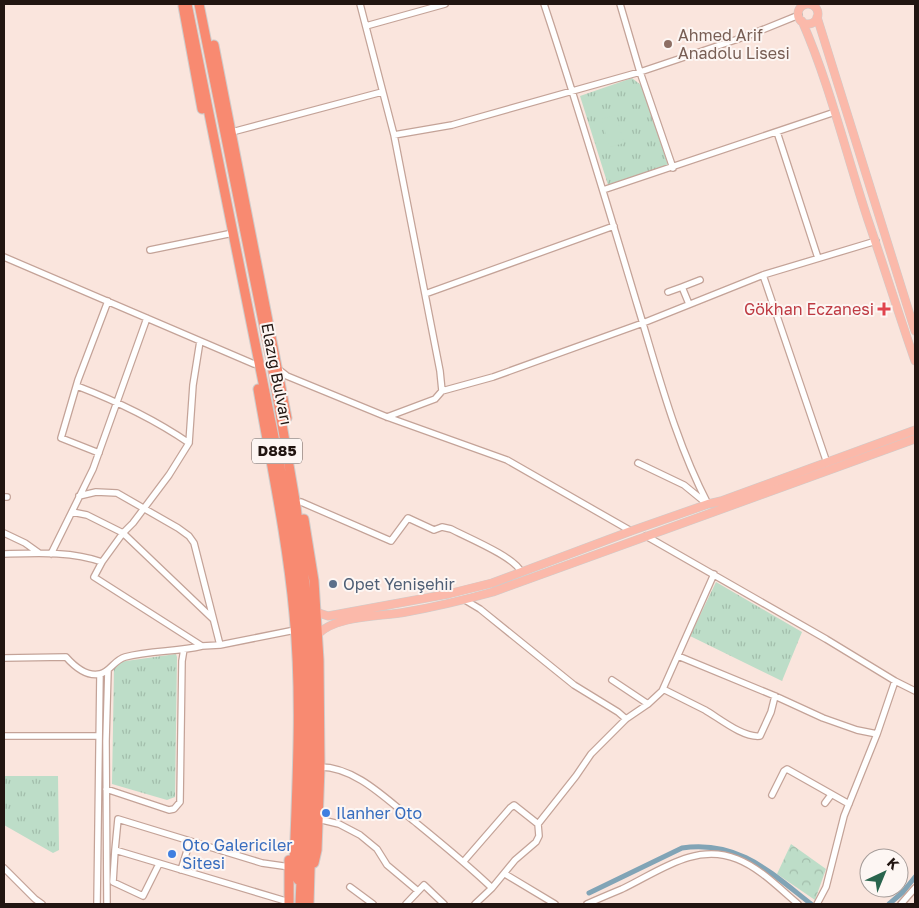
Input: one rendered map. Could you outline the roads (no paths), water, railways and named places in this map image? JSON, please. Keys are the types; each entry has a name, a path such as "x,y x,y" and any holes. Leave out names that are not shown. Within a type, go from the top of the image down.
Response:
{"highway":[{"path":"182,4 254,364 279,505 295,630 298,684 294,864 301,889"},
{"name":"Elazığ Bulvarı","path":"187,4 280,468 295,553 305,696 300,904"},
{"name":"Elazığ Bulvarı","path":"199,4 272,366 296,506 311,637 313,767 309,904"},
{"path":"204,4 232,132 278,369 284,379 314,581 318,634 320,767 317,850 310,885"},
{"path":"289,903 289,853 295,836"}],"main road":[{"path":"915,331 817,17 818,11 814,5 804,5 800,12 835,112 892,297 915,361"},
{"path":"800,12 810,23 817,17"},
{"path":"316,612 328,616 448,594 492,583 631,531 721,501 915,430"},
{"path":"318,634 324,628 339,622 406,612 465,600 493,592 915,439"}],"street":[{"path":"360,4 394,135 440,371 442,391"},
{"path":"366,26 445,4"},
{"path":"544,4 603,190 665,398 696,482 708,504"},
{"path":"620,4 640,72 673,168"},
{"path":"394,135 452,125 640,72 747,36 800,12"},
{"path":"232,132 382,92"},
{"path":"603,190 835,112"},
{"path":"777,132 818,258"},
{"path":"425,294 614,226"},
{"path":"150,250 228,234"},
{"path":"387,416 435,399 442,391 493,377 643,323 763,275 876,240"},
{"path":"4,258 254,364"},
{"path":"763,275 827,463"},
{"path":"668,292 700,280"},
{"path":"682,287 689,304"},
{"path":"98,453 62,438 77,386 108,301"},
{"path":"51,554 93,469 147,318"},
{"path":"200,341 194,376 189,443 169,475 144,509 123,533 94,576 96,580 202,646"},
{"path":"284,379 507,460 631,531"},
{"path":"77,386 117,402 160,424 189,443"},
{"path":"638,463 684,485 708,504"},
{"path":"79,496 96,492 117,493 189,536 194,543 220,645"},
{"path":"301,502 391,541 408,518 434,530 442,527 450,529 505,556 516,564 521,572"},
{"path":"72,512 87,515 123,533 214,620"},
{"path":"4,533 25,543 39,553"},
{"path":"646,536 915,691"},
{"path":"4,554 39,553 90,557 102,562"},
{"path":"475,904 505,874 515,860 536,842 539,836 538,824 591,754 626,719 648,704 663,689 714,574"},
{"path":"465,600 480,609 574,685 626,719"},
{"path":"4,658 66,657 81,670 92,674 100,674 108,670 123,657 220,645 295,630"},
{"path":"106,788 169,810 174,809 180,802 182,661 184,649"},
{"path":"678,656 823,718 857,730 877,734"},
{"path":"100,674 96,903 105,904 108,670"},
{"path":"612,680 648,704"},
{"path":"817,904 826,887 833,854 849,804 877,734 895,681"},
{"path":"663,689 738,730 756,737 760,736 771,712 775,696"},
{"path":"4,736 99,736"},
{"path":"320,767 342,771 374,789 464,861 492,888"},
{"path":"772,795 784,771 791,770 849,804"},
{"path":"825,804 831,795"},
{"path":"464,861 514,805 538,824"},
{"path":"158,864 143,896 113,882 118,819 262,863 290,867"},
{"path":"318,819 339,824 360,835 376,849 387,864 418,891"},
{"path":"181,870 190,841"},
{"path":"115,850 289,903"},
{"path":"587,904 622,889 675,861 700,855 715,854 726,855 747,863 798,904"},
{"path":"4,868 33,902 42,904"},
{"path":"505,874 555,904"},
{"path":"406,904 424,885 444,904"},
{"path":"350,887 373,904"},
{"path":"901,904 915,888"}],"waterway":[{"path":"589,893 682,848 702,847 720,849 752,861 767,870 811,904"},
{"path":"889,904 903,892 915,877"}],"place":[{"name":"Ahmed Arif Anadolu Lisesi","path":"668,44"},
{"name":"Gökhan Eczanesi","path":"884,309"},
{"name":"Opet Yenişehir","path":"333,584"},
{"name":"Ilanher Oto","path":"326,813"},
{"name":"Oto Galericiler Sitesi","path":"172,854"}]}
